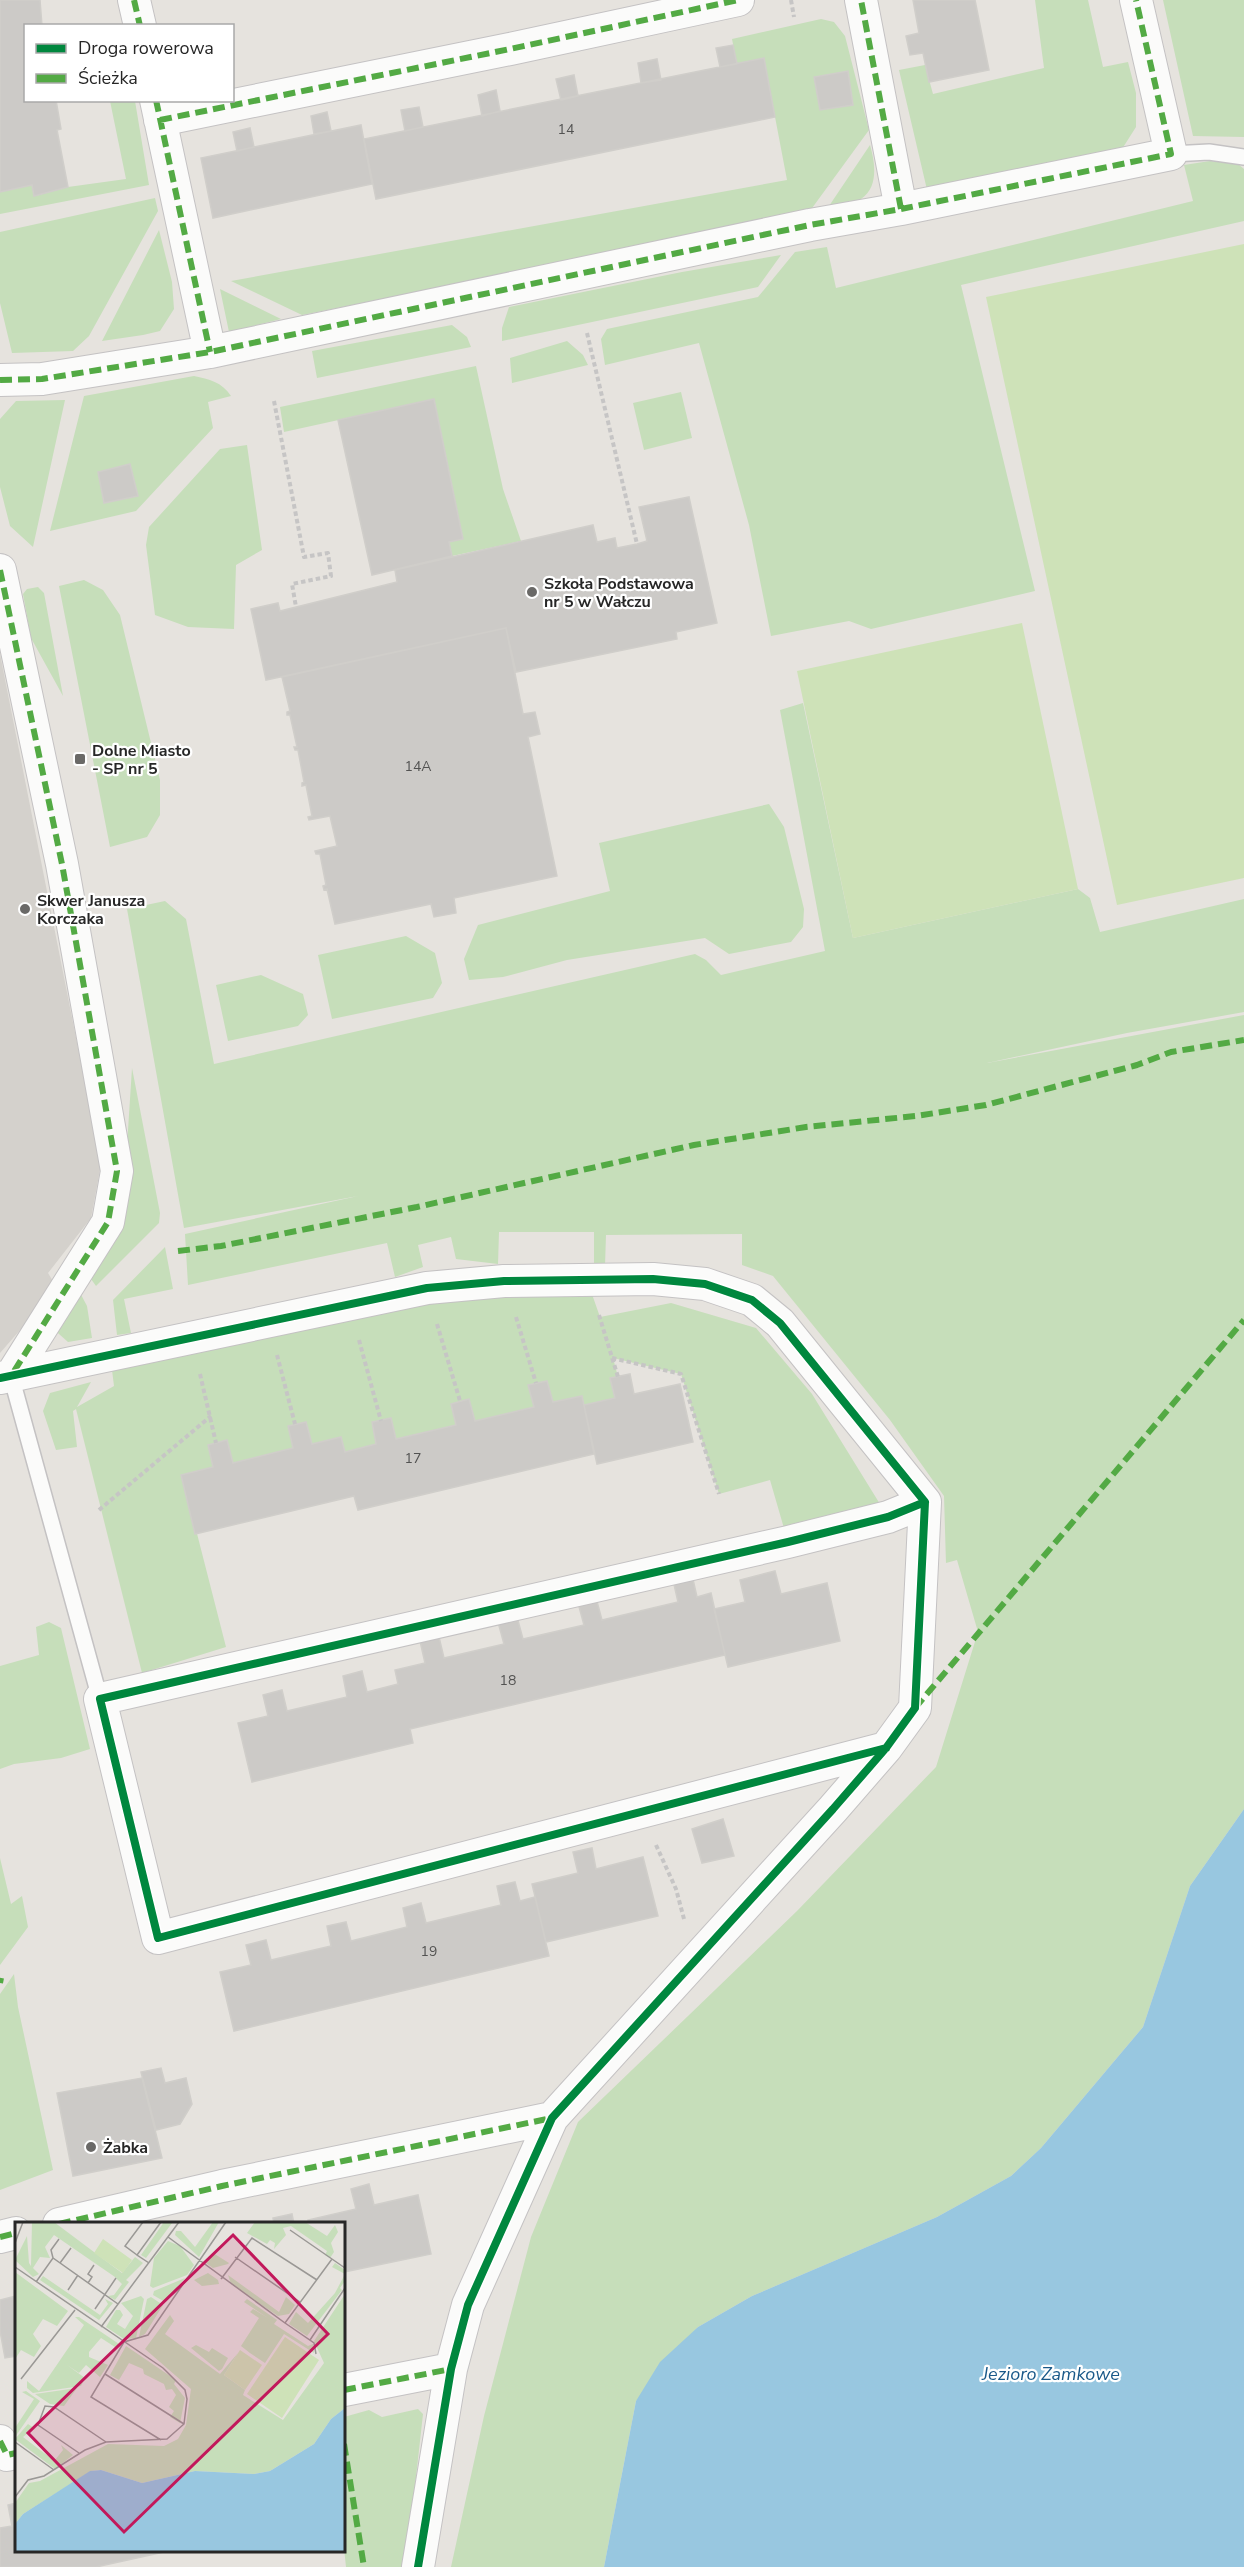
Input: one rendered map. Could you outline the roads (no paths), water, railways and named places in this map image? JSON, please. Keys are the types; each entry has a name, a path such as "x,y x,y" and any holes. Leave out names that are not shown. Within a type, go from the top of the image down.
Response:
{"street":[{"path":"135,0 140,24"},
{"path":"234,97 510,50 738,0"},
{"path":"861,0 901,209"},
{"path":"0,380 42,379 210,352 810,225 901,209 1171,154 1136,0"},
{"path":"205,102 158,110 210,352"},
{"path":"0,570 62,864 117,1171 108,1222 6,1377"},
{"path":"6,1377 427,1288 516,1281 652,1279 705,1284 753,1300 780,1323 925,1502 915,1708 886,1748 552,2118 468,2305 451,2369 418,2567"},
{"path":"886,1748 158,1938 100,1700 788,1542 888,1517 925,1502"},
{"path":"63,2222 222,2186 552,2118"},
{"path":"0,2237 15,2233"},
{"path":"345,2390 451,2369"},
{"path":"0,2441 7,2455 15,2453"}],"lane":[{"path":"1171,154 1209,152 1244,157"},
{"path":"6,1377 100,1700"}],"water":[{"name":"Jezioro Zamkowe","path":"1244,1809 1244,2567 604,2567 636,2401 660,2362 698,2327 752,2296 937,2217 1011,2176 1041,2148 1143,2027 1190,1886"}],"place":[{"name":"Szkoła Podstawowa nr 5 w Wałczu","path":"532,592"},
{"name":"Dolne Miasto - SP nr 5","path":"80,759"},
{"name":"Skwer Janusza Korczaka","path":"25,909"},
{"name":"Żabka","path":"91,2147"}]}
